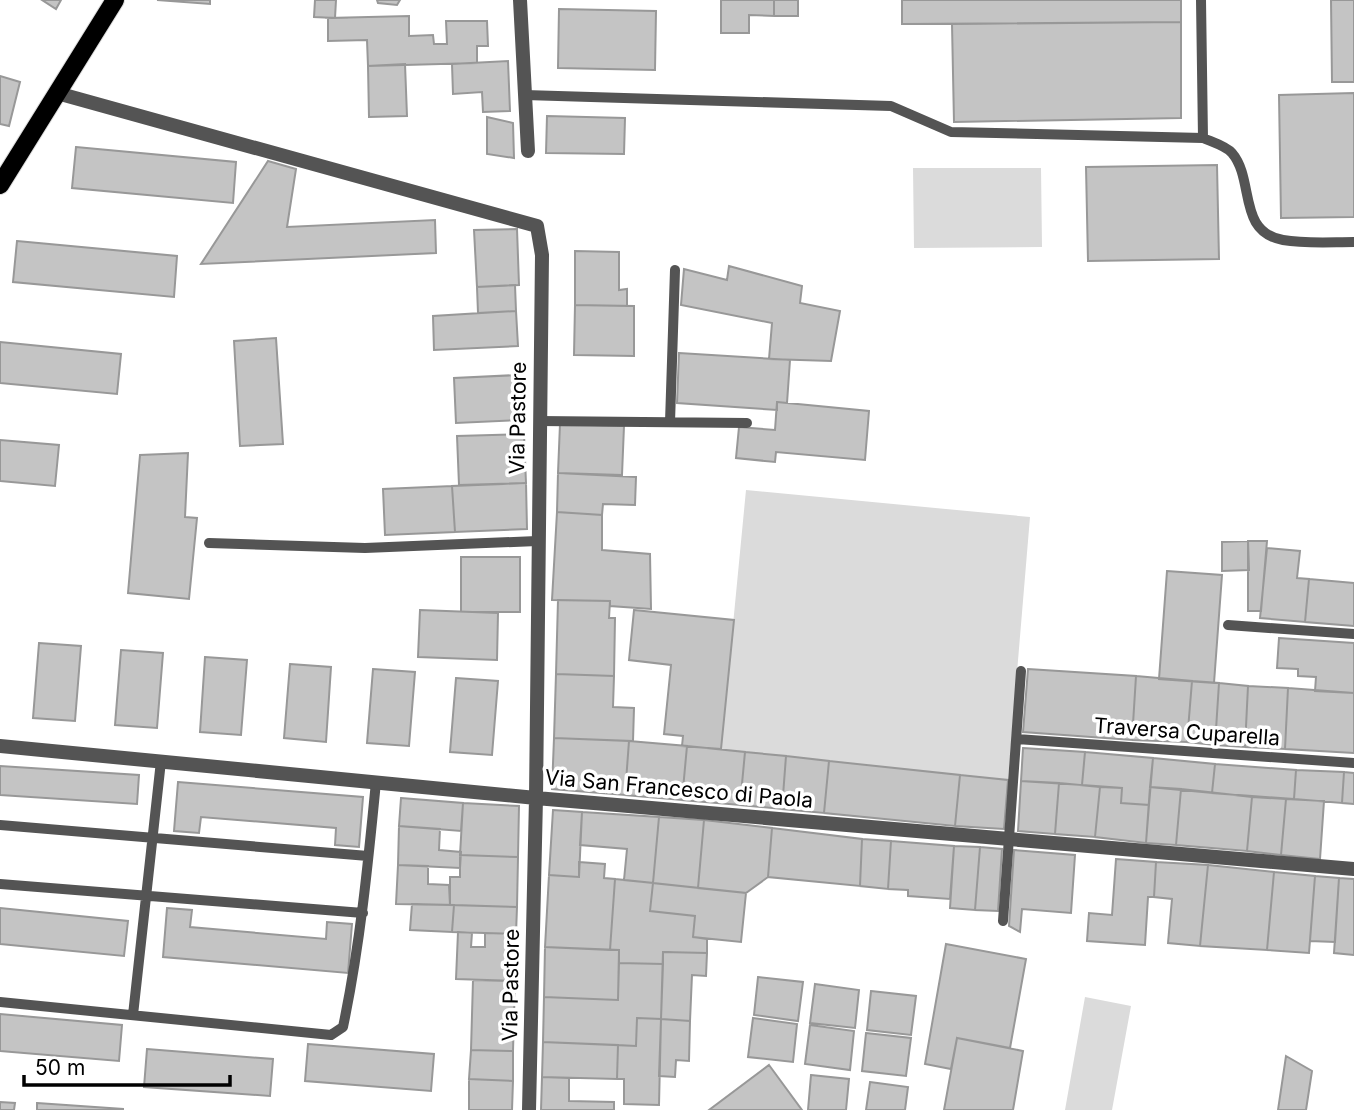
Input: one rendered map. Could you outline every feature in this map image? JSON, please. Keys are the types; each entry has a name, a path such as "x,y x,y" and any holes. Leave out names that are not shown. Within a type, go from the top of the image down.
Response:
{"main road":[{"path":"0,185 115,0"}],"street":[{"path":"520,0 528,151"},
{"name":"Via Pastore","path":"57,93 537,226 542,256 536,798 529,1110"},
{"name":"Via San Francesco di Paola","path":"0,746 536,798 1354,869"}],"lane":[{"path":"1201,0 1203,138"},
{"path":"525,95 891,106 951,132 1203,138 1231,151 1241,168 1248,206 1260,230 1282,240 1354,242"},
{"path":"670,422 676,270"},
{"path":"539,421 747,423"},
{"path":"209,543 365,548 537,541"},
{"path":"1228,625 1354,634"},
{"path":"1003,921 1021,671"},
{"name":"Traversa Cuparella","path":"1017,739 1354,763"},
{"path":"133,1015 161,761"},
{"path":"0,1002 331,1035 343,1027 363,913 376,782"},
{"path":"0,825 369,856"},
{"path":"0,884 363,913"}],"shaded area":[{"path":"913,168 1041,168 1042,247 914,248"},
{"path":"746,490 1030,517 1008,780 721,749"},
{"path":"1085,997 1131,1006 1112,1110 1065,1110"}],"building":[{"path":"42,0 61,0 56,9"},
{"path":"157,0 210,0 210,4"},
{"path":"315,0 336,0 335,18 314,17"},
{"path":"377,0 400,0 397,5 378,3"},
{"path":"721,0 774,0 774,16 749,15 749,33 721,33"},
{"path":"774,0 798,0 798,16 774,16"},
{"path":"902,0 1181,0 1181,22 902,24"},
{"path":"1331,0 1354,0 1354,82 1332,82"},
{"path":"559,9 656,11 655,70 558,68"},
{"path":"409,16 409,36 433,35 434,44 447,44 446,21 487,21 488,46 477,46 477,63 368,66 367,40 328,41 328,18"},
{"path":"1181,22 1181,118 954,122 952,24"},
{"path":"508,61 510,111 483,112 482,92 453,94 452,64"},
{"path":"405,64 407,116 369,117 368,66"},
{"path":"0,76 20,82 9,126 0,124"},
{"path":"1354,93 1354,217 1281,218 1279,95"},
{"path":"547,116 625,118 624,154 546,153"},
{"path":"487,117 513,123 514,158 487,154"},
{"path":"76,147 236,162 233,203 72,188"},
{"path":"268,161 296,169 287,227 435,220 436,253 201,264"},
{"path":"1217,165 1219,259 1088,261 1086,167"},
{"path":"517,229 519,285 477,287 474,230"},
{"path":"17,241 177,256 174,297 13,282"},
{"path":"575,251 619,252 619,290 627,289 627,306 575,305"},
{"path":"729,266 802,286 800,303 840,311 831,361 769,359 772,323 681,305 684,269 727,280"},
{"path":"515,285 516,311 478,313 477,287"},
{"path":"575,305 634,306 634,356 574,355"},
{"path":"516,311 518,346 434,350 433,316"},
{"path":"276,338 283,444 240,446 234,341"},
{"path":"0,342 121,354 117,394 0,383"},
{"path":"679,353 790,360 787,403 777,402 777,410 677,403"},
{"path":"518,375 520,420 456,423 454,378"},
{"path":"777,402 869,411 865,460 776,452 775,462 736,458 739,427 775,430"},
{"path":"560,424 624,426 622,475 558,473"},
{"path":"524,434 526,483 459,485 457,436"},
{"path":"0,440 59,445 55,486 0,481"},
{"path":"188,453 185,517 197,518 189,599 128,593 140,455"},
{"path":"558,473 636,477 635,505 603,504 602,515 557,512"},
{"path":"526,483 527,529 455,532 452,486"},
{"path":"452,486 455,532 385,535 383,489"},
{"path":"557,512 602,515 602,550 650,554 651,609 610,606 610,601 552,600"},
{"path":"1248,541 1267,541 1261,611 1248,611"},
{"path":"1248,541 1249,570 1222,571 1222,542"},
{"path":"1267,548 1300,551 1297,578 1309,579 1305,622 1260,618"},
{"path":"461,557 520,557 520,612 461,612"},
{"path":"1167,571 1222,575 1214,683 1159,679"},
{"path":"1309,579 1354,583 1354,626 1305,622"},
{"path":"558,600 610,601 609,618 615,618 614,676 556,674"},
{"path":"420,610 498,613 497,660 418,657"},
{"path":"634,610 734,620 721,749 682,746 683,736 664,734 671,665 629,660"},
{"path":"1279,638 1354,643 1354,693 1315,691 1316,677 1298,676 1298,669 1277,668"},
{"path":"39,643 81,646 75,721 33,718"},
{"path":"121,650 163,653 157,728 115,725"},
{"path":"205,657 247,660 241,735 200,732"},
{"path":"290,664 331,667 326,742 284,738"},
{"path":"373,669 415,672 409,746 367,743"},
{"path":"1028,669 1136,676 1132,740 1023,732"},
{"path":"556,674 614,676 613,707 634,708 633,741 554,738"},
{"path":"1136,676 1192,681 1187,742 1132,740"},
{"path":"456,678 498,681 492,755 450,752"},
{"path":"1192,681 1219,683 1215,745 1187,742"},
{"path":"1219,683 1248,686 1245,747 1215,745"},
{"path":"1248,686 1288,688 1285,749 1245,747"},
{"path":"1288,688 1354,693 1354,753 1285,749"},
{"path":"554,738 629,741 625,795 552,789"},
{"path":"629,741 687,746 682,800 625,795"},
{"path":"687,746 745,752 740,805 682,800"},
{"path":"1023,748 1085,752 1082,785 1021,781"},
{"path":"745,752 786,756 782,809 740,805"},
{"path":"1085,752 1153,758 1149,805 1121,803 1122,788 1082,785"},
{"path":"786,756 829,761 824,813 782,809"},
{"path":"1153,758 1215,764 1212,793 1150,787"},
{"path":"829,761 960,775 955,826 824,813"},
{"path":"1215,764 1296,770 1294,799 1212,793"},
{"path":"0,766 139,775 137,804 0,795"},
{"path":"1296,770 1344,772 1342,803 1294,799"},
{"path":"1344,772 1354,773 1354,804 1342,803"},
{"path":"960,775 1008,780 1004,829 955,826"},
{"path":"1021,781 1059,783 1055,834 1018,831"},
{"path":"178,782 363,797 359,847 335,845 336,828 201,817 199,833 174,831"},
{"path":"1059,783 1100,787 1095,837 1055,834"},
{"path":"1100,787 1122,788 1121,803 1149,805 1146,843 1095,837"},
{"path":"1150,787 1181,789 1176,845 1146,843"},
{"path":"1181,789 1252,797 1247,851 1176,845"},
{"path":"1252,797 1286,799 1281,855 1247,851"},
{"path":"401,798 463,803 461,831 399,826"},
{"path":"1286,799 1324,801 1320,859 1281,855"},
{"path":"463,803 519,806 518,857 460,855"},
{"path":"553,810 582,812 579,877 549,875"},
{"path":"582,812 659,817 653,883 624,880 627,849 580,845"},
{"path":"659,817 704,820 698,888 653,883"},
{"path":"704,820 772,828 768,877 746,893 698,888"},
{"path":"399,826 440,829 439,850 461,852 460,868 398,865"},
{"path":"772,828 862,839 860,886 768,877"},
{"path":"862,839 891,841 888,889 860,886"},
{"path":"891,841 954,846 950,899 908,896 908,890 888,889"},
{"path":"954,846 980,847 975,910 950,908"},
{"path":"980,847 1002,849 998,911 975,910"},
{"path":"1014,850 1075,855 1071,913 1022,909 1020,932 1009,926"},
{"path":"460,855 518,857 517,907 450,905 450,877 460,877"},
{"path":"1116,859 1156,862 1154,897 1148,897 1145,945 1087,941 1089,913 1112,915"},
{"path":"579,862 605,864 604,878 615,879 610,950 545,947 549,875 579,877"},
{"path":"1156,862 1208,865 1200,946 1168,943 1172,899 1154,897"},
{"path":"398,865 428,866 428,884 449,885 450,905 396,904"},
{"path":"1208,865 1274,872 1267,950 1200,946"},
{"path":"1274,872 1315,876 1309,953 1267,950"},
{"path":"1315,876 1339,878 1335,942 1310,941"},
{"path":"1339,878 1354,879 1354,955 1334,953"},
{"path":"615,879 653,883 650,911 695,916 693,937 707,939 707,953 663,952 663,964 619,963 619,950 610,950"},
{"path":"653,883 746,893 741,942 693,937 695,916 650,911"},
{"path":"412,904 454,905 452,932 410,930"},
{"path":"454,905 517,907 516,934 452,932"},
{"path":"0,908 128,921 124,956 0,944"},
{"path":"167,908 192,910 190,927 326,939 327,922 352,924 348,973 163,957"},
{"path":"458,932 472,933 471,947 485,947 485,933 516,934 515,981 456,979"},
{"path":"946,944 1026,959 1010,1048 957,1038 951,1069 925,1064"},
{"path":"545,947 619,950 618,1000 544,997"},
{"path":"663,952 707,953 706,976 692,975 690,1021 661,1019"},
{"path":"619,963 663,964 661,1019 637,1018 636,1046 543,1042 544,997 618,1000"},
{"path":"758,977 803,982 798,1021 754,1015"},
{"path":"473,980 515,981 513,1051 471,1050"},
{"path":"815,984 859,990 855,1028 810,1023"},
{"path":"871,991 916,996 911,1035 867,1030"},
{"path":"0,1014 122,1025 119,1061 0,1051"},
{"path":"637,1018 661,1019 659,1105 624,1104 624,1079 617,1079 618,1045 636,1046"},
{"path":"753,1018 797,1024 793,1062 748,1057"},
{"path":"661,1019 690,1021 689,1061 676,1060 675,1077 659,1076"},
{"path":"810,1025 854,1031 850,1070 805,1064"},
{"path":"866,1033 911,1038 906,1076 862,1071"},
{"path":"957,1038 1023,1051 1013,1110 944,1110"},
{"path":"543,1042 618,1045 617,1079 542,1077"},
{"path":"308,1044 434,1054 431,1091 305,1081"},
{"path":"147,1049 273,1059 270,1096 144,1087"},
{"path":"471,1050 513,1051 513,1081 469,1079"},
{"path":"1286,1056 1312,1071 1306,1110 1278,1110"},
{"path":"769,1065 802,1110 709,1110"},
{"path":"811,1075 849,1079 846,1110 808,1110"},
{"path":"542,1077 569,1078 569,1101 614,1102 614,1110 541,1110"},
{"path":"469,1079 513,1081 512,1110 469,1110"},
{"path":"870,1082 908,1087 905,1110 866,1110"},
{"path":"0,1102 15,1103 14,1110 0,1110"},
{"path":"37,1103 123,1109 123,1110 37,1110"}]}
